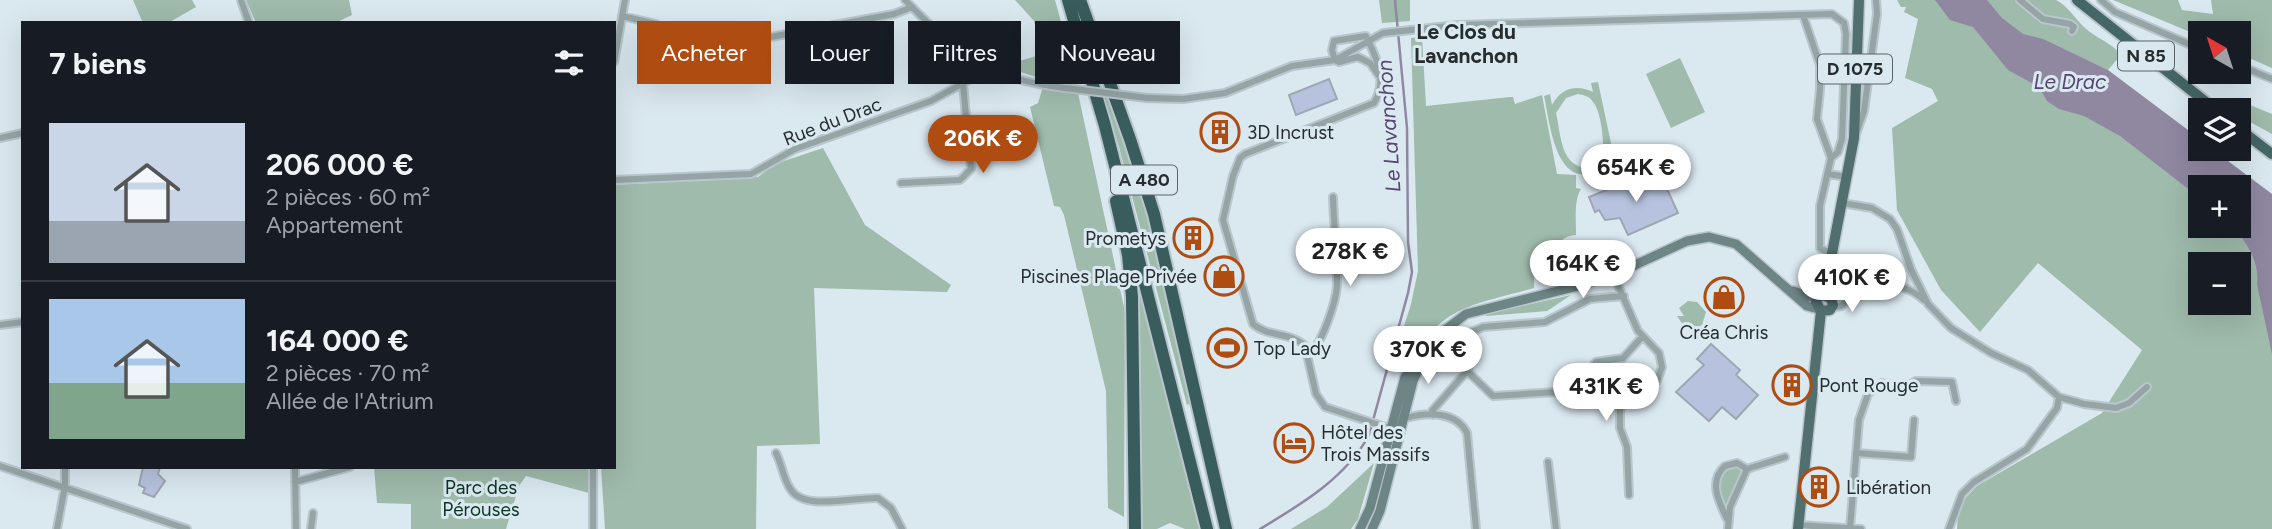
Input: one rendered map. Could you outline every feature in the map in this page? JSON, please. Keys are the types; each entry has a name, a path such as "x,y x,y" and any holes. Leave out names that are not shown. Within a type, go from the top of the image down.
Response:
{"highway":[{"name":"A 480","path":"1068,0 1114,164 1207,529"},
{"name":"A 480","path":"1080,0 1148,194 1226,529"},
{"name":"N 85","path":"2077,0 2201,98"},
{"path":"2251,138 2272,154"},
{"path":"1114,164 1111,177 1128,255 1132,297 1135,529"},
{"path":"1190,366 1231,529"}],"main road":[{"name":"D 1075","path":"1798,527 1829,269 1854,138 1859,0"},
{"path":"1360,529 1370,508 1405,377 1429,345 1456,320 1476,310 1578,286 1613,274 1687,241 1713,237 1736,244 1788,289 1825,304"},
{"path":"1372,529 1380,511 1413,381 1429,345"},
{"path":"1390,428 1398,440"}],"street":[{"path":"241,0 248,21"},
{"path":"616,50 625,0"},
{"path":"905,0 926,21"},
{"path":"1854,138 1864,111 1877,15 1876,0"},
{"path":"2020,0 2043,19 2070,24 2074,27 2072,31"},
{"path":"2101,0 2115,12 2188,44"},
{"path":"622,16 656,24 691,60 707,66 749,41 894,14 912,7"},
{"path":"1803,15 1820,65 1816,119 1831,158 1820,206 1820,248 1832,254"},
{"path":"1021,80 1147,98 1205,97 1244,87 1292,66 1335,60 1383,33 1458,25 1836,15 1846,29 1842,139 1838,152 1831,158"},
{"path":"1335,60 1332,50 1334,41 1366,36 1379,63 1381,91 1374,103 1245,154 1240,158 1233,176 1223,220 1249,316 1253,324 1263,332 1301,342 1319,402 1329,411 1390,428 1403,419 1433,415 1455,418 1466,433 1476,529"},
{"path":"1335,60 1339,62 1357,57 1370,63 1380,78"},
{"path":"2251,70 2272,79"},
{"path":"901,183 960,180 971,169 963,84"},
{"name":"Rue du Drac","path":"616,180 751,174 795,149 931,101 963,84"},
{"path":"0,138 21,133"},
{"path":"1828,174 1847,177"},
{"path":"1307,355 1313,352 1320,342 1337,289 1333,197"},
{"path":"1842,202 1872,208 1891,219 1910,269 1928,304"},
{"path":"1613,274 1642,337 1659,353 1662,367 1657,381 1631,395 1620,409 1620,428 1627,447 1629,495"},
{"path":"1825,304 1841,306 1858,292 1878,285 1901,286 1912,289 1965,338 2028,370 2059,397 2084,404 2116,408 2129,403 2147,387"},
{"path":"1433,415 1432,411 1467,371 1471,361 1467,340 1478,329 1545,321 1583,302 1625,296"},
{"path":"0,325 21,322"},
{"path":"1467,371 1493,396 1574,391 1596,362 1623,358 1642,337"},
{"path":"1850,528 1858,419 1868,394 1877,385 1887,383 1902,389 1916,381 1952,382 1956,401"},
{"path":"1949,529 1962,494 1974,482 2027,449 2057,408 2059,397"},
{"path":"1856,453 1911,457 1914,420"},
{"path":"776,453 789,487 800,498 824,501 878,498 891,508 902,529"},
{"path":"1747,469 1785,457"},
{"path":"1548,462 1556,529"},
{"path":"1728,529 1716,488 1718,474 1731,463 1741,464 1747,469"},
{"path":"0,466 187,529"},
{"path":"57,529 65,486 65,469"},
{"path":"295,469 296,529"},
{"path":"295,482 343,469"},
{"path":"593,469 593,529"},
{"path":"1727,519 1747,469"},
{"path":"311,529 313,513"},
{"path":"1798,527 1861,529"}],"green space":[{"path":"133,0 192,0 196,7 172,21 142,21"},
{"path":"246,0 349,0 352,15 339,21 255,21"},
{"path":"1015,0 1055,0 1061,21 1035,21 1035,25"},
{"path":"1379,0 1410,0 1410,21 1382,23"},
{"path":"1897,0 2056,0 2085,28 2121,55 2108,70 2075,55 2189,175 2188,238 2251,238 2251,223 2272,219 2272,529 1957,529 1959,505 1977,486 2102,413 2142,350 2038,263 1980,332 1941,290 1897,210 1892,128 1938,101 1932,89 1905,78 1918,19 1904,12 1906,7 1901,7"},
{"path":"2113,0 2178,0 2182,10 2213,14 2211,0 2272,0 2272,68 2251,59 2251,21 2188,21 2188,31"},
{"path":"1422,37 1426,106 1510,97 1513,97 1515,104 1542,95 1557,174 1576,175 1576,188 1581,189 1576,204 1576,235 1560,242 1549,270 1534,273 1534,288 1476,304 1447,318 1420,344 1406,363 1393,361 1418,271 1411,38"},
{"path":"1035,56 1035,77 1021,72 1021,60"},
{"path":"1680,58 1705,112 1671,128 1646,74"},
{"path":"1598,82 1618,176 1611,177 1608,164 1589,174 1577,174 1568,168 1555,146 1544,96 1550,94 1552,105 1564,91 1570,89 1581,88 1593,92 1591,83","holes":["1578,94 1590,98 1596,106 1602,129 1601,158 1588,168 1579,166 1567,156 1556,113 1566,98"]},
{"path":"1044,84 1076,84 1125,312 1124,517 1108,508 1106,391 1064,215 1060,207 1054,206 1030,107 1038,103"},
{"path":"1103,98 1110,98 1138,178 1191,403 1187,405 1119,147"},
{"path":"2251,105 2272,114 2272,134 2251,123"},
{"path":"823,148 865,225 951,285 947,292 814,288 820,444 757,446 756,529 605,529 601,469 616,469 616,185 758,177 775,164"},
{"path":"1136,294 1140,294 1199,529 1185,529 1170,523 1157,529 1139,529"},
{"path":"1571,295 1547,311 1486,316 1486,314"},
{"path":"1688,301 1697,302 1706,312 1702,325 1694,329 1685,328 1677,316 1684,316 1679,308"},
{"path":"1374,463 1358,519 1351,529 1291,529 1327,507"},
{"path":"1737,466 1742,473 1730,501 1725,504 1720,496 1719,479 1727,468"},
{"name":"Parc des Pérouses","path":"374,469 589,469 589,493 526,476 519,486 506,529 411,529 411,504 377,503"}],"water":[{"name":"Le Drac","path":"1935,0 1987,0 2002,18 2023,34 2043,39 2108,70 2188,130 2188,161 2228,161 2247,175 2188,175 2188,189 2120,136 2084,116 2059,109 2047,101 2039,87 2008,70 1973,27 1950,20"},
{"name":"Le Drac","path":"2251,178 2272,194 2272,354 2256,268 2242,238 2251,238"}],"building":[{"path":"1329,79 1337,99 1296,115 1289,95"},
{"name":"3D Incrust","path":"1222,115 1236,140 1218,150 1204,124"},
{"path":"1631,176 1650,183 1662,178 1678,213 1628,235 1620,218 1605,220 1599,210 1595,212 1589,197 1629,181"},
{"name":"Prometys","path":"1197,225 1204,250 1190,254 1183,228"},
{"path":"1711,344 1740,370 1736,375 1758,395 1736,419 1722,407 1709,421 1676,392 1704,365 1697,359"},
{"path":"143,469 159,469 158,474 165,481 154,497 143,493 145,488 139,485"}],"waterway":[{"name":"Le Lavanchon","path":"1260,529 1335,477 1369,435 1408,293 1412,272 1408,242 1407,128 1395,0"}],"place":[{"name":"3D Incrust","path":"1220,132"},
{"name":"Prometys","path":"1193,238"},
{"name":"Piscines Plage Privée","path":"1224,276"},
{"name":"Créa Chris","path":"1724,297"},
{"name":"Top Lady","path":"1227,348"},
{"name":"Pont Rouge","path":"1792,385"},
{"name":"Hôtel des Trois Massifs","path":"1294,443"},
{"name":"Libération","path":"1819,487"}],"district":[{"name":"Le Clos du Lavanchon","path":"1466,44"}]}
